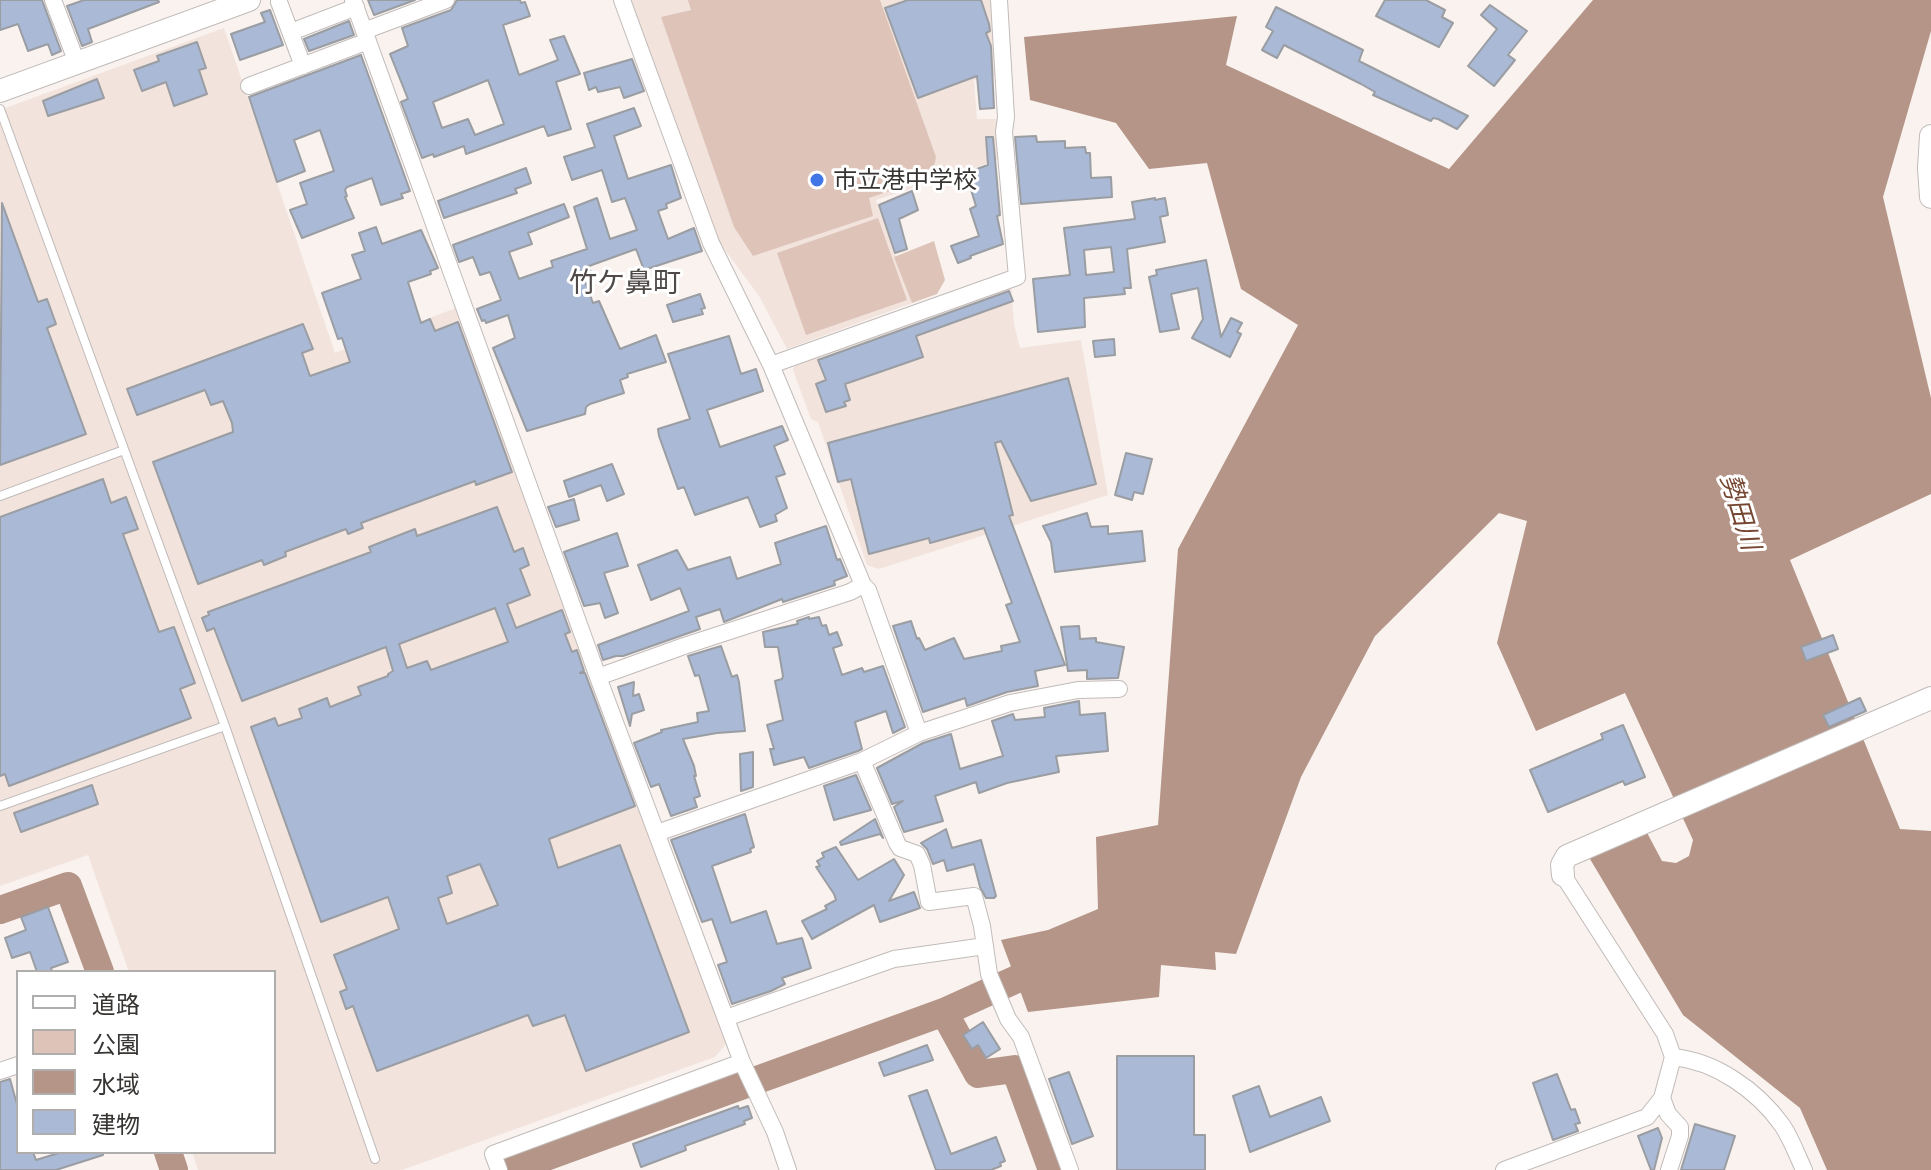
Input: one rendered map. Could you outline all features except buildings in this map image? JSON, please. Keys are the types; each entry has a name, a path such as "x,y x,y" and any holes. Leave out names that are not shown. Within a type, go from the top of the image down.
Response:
{"street":[{"path":"53,0 77,63"},
{"path":"0,91 249,0"},
{"path":"249,86 303,66 446,0"},
{"path":"622,0 711,243 771,365 863,585 868,590 919,733"},
{"path":"771,365 1017,277 1004,132 1006,117 999,0"},
{"path":"279,2 303,66"},
{"path":"291,32 354,4 598,677 742,1062 775,1132 788,1170"},
{"path":"1931,139 1931,194"},
{"path":"598,677 863,585"},
{"path":"657,833 862,761 919,733 1010,703 1078,690 1119,689"},
{"path":"1504,1170 1647,1117 1662,1098 1673,1057 1665,1034 1563,875 1562,865 1567,856 1931,698"},
{"path":"862,761 897,843 900,848 917,854 929,902 974,896 989,974 1008,1019 1021,1037 1070,1170"},
{"path":"726,1018 894,959 985,946"},
{"path":"1673,1057 1695,1059 1717,1069 1750,1092 1781,1124 1804,1170"},
{"path":"496,1162 742,1062"},
{"path":"1662,1098 1668,1114 1680,1127 1669,1170"}],"lane":[{"path":"0,109 225,726 375,1159"},
{"path":"0,496 124,450"},
{"path":"0,806 225,726"}],"shaded area":[{"name":"市立港中学校","path":"630,0 990,0 993,4 997,75 974,80 977,119 999,119 1001,159 876,200 912,303 787,349 759,296 720,243"},
{"path":"224,28 335,353 459,307 726,1044 715,1057 402,1170 198,1170 193,1154 276,1154 276,970 128,970 88,855 0,886 0,110"},
{"path":"1011,284 1014,324 1020,348 1081,340 1108,495 879,569 867,565 818,422 811,419 793,370 796,362"}],"green space":[{"path":"688,0 880,0 936,157 932,177 869,198 873,216 753,256 734,227 661,17 691,10"},
{"path":"878,218 907,300 806,335 777,253"},
{"path":"934,241 945,280 937,294 912,303 894,257"}],"water":[{"name":"勢田川","path":"1593,0 1931,0 1931,31 1883,197 1931,398 1931,494 1790,560 1900,829 1931,831 1931,1170 1827,1170 1800,1108 1683,1015 1587,854 1645,829 1662,861 1676,863 1689,856 1693,840 1625,693 1536,731 1497,643 1527,521 1499,513 1375,636 1301,777 1236,954 1215,952 1216,970 1161,965 1159,997 1028,1012 1001,940 1048,930 1098,909 1096,837 1158,825 1178,549 1298,325 1241,289 1207,163 1149,169 1116,123 1030,100 1024,37 1237,16 1226,65 1449,169"}],"waterway":[{"path":"0,910 68,886 99,970"},
{"path":"1017,979 944,1012 978,1074 1015,1069 1052,1170"},
{"path":"510,1170 944,1012"},
{"path":"169,1154 174,1170"}],"place":[{"name":"市立港中学校","path":"817,180"}],"district":[{"name":"竹ケ鼻町","path":"625,283"}]}
